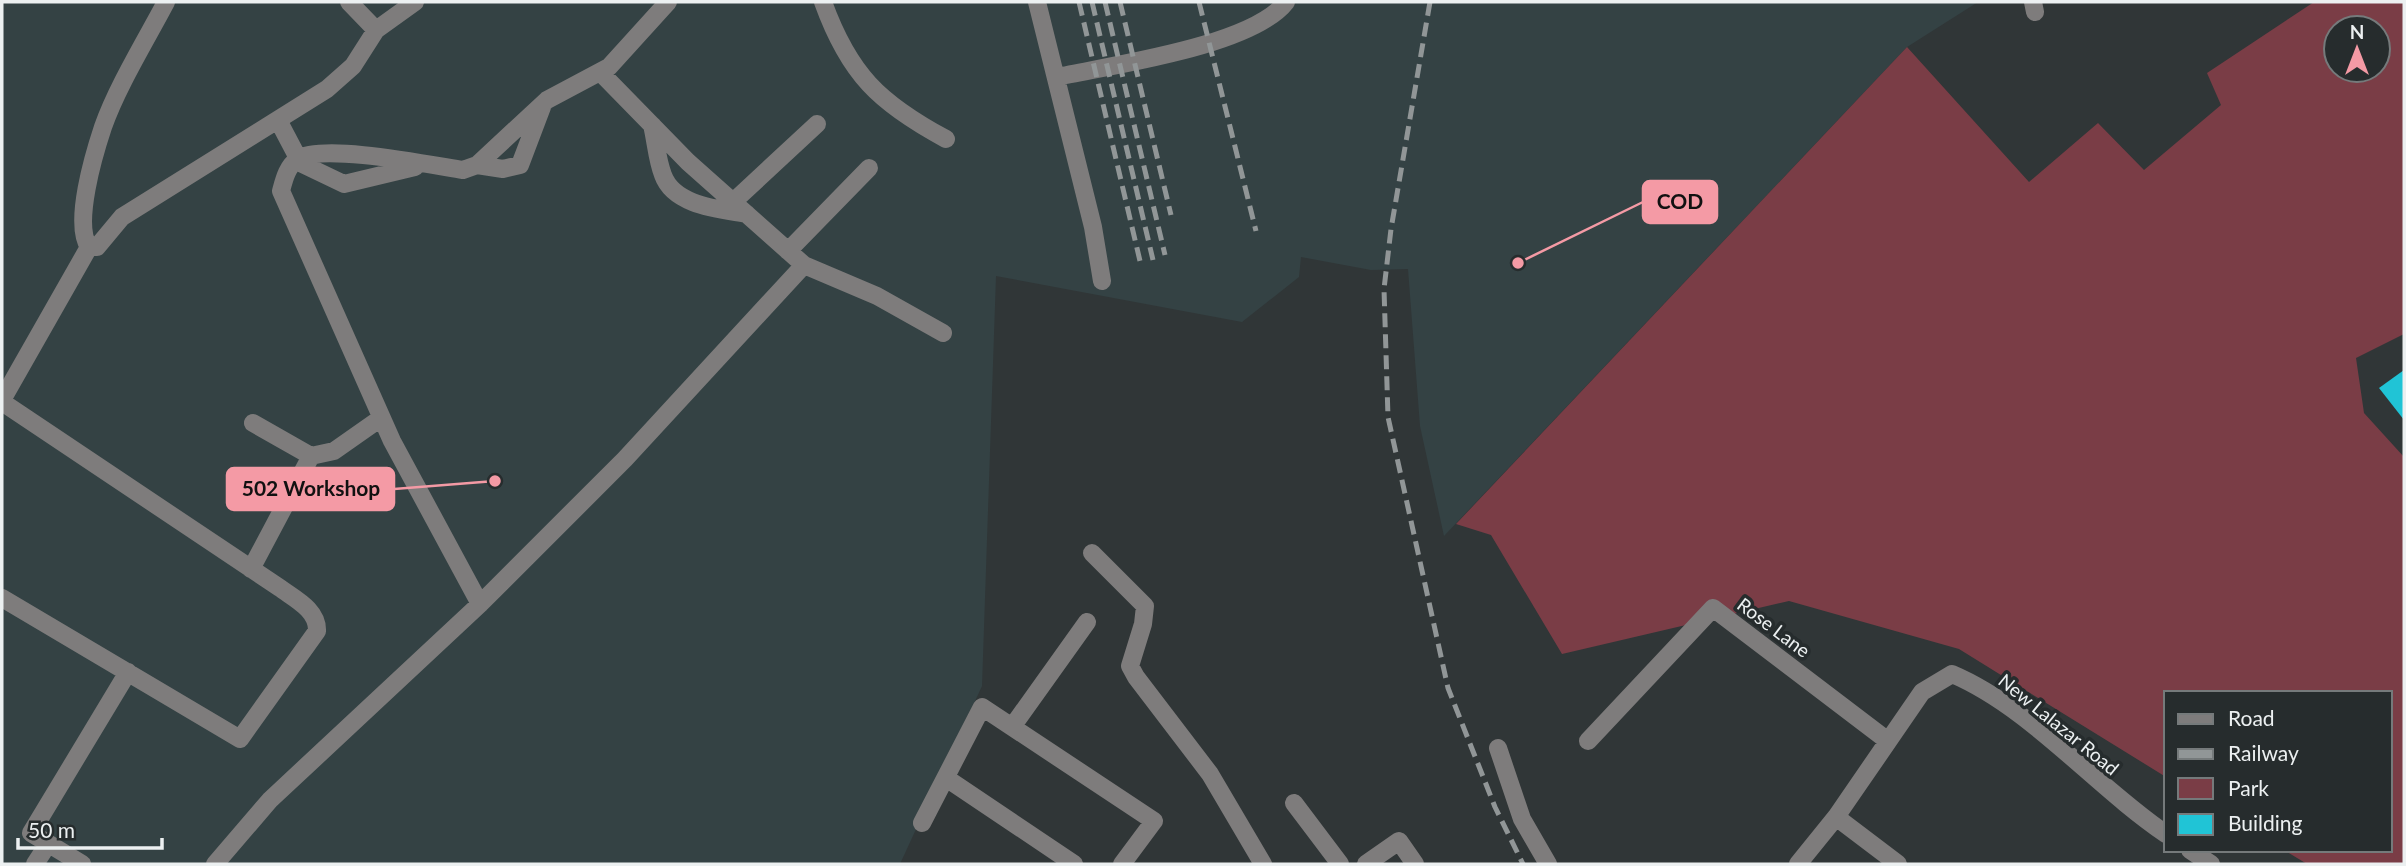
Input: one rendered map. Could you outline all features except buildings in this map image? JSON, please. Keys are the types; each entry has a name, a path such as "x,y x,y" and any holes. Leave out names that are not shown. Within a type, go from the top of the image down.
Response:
{"street":[{"path":"89,247 83,238 81,217 103,126 166,2"},
{"path":"349,2 376,30"},
{"path":"89,247 97,247 122,217 327,89 353,66 376,30 415,2"},
{"path":"480,604 381,418 281,191 286,173 297,160 325,152 463,170 477,165 544,104 609,67 668,2"},
{"path":"823,2 835,36 850,63 896,109 946,139"},
{"path":"1037,2 1093,227 1102,281"},
{"path":"1057,77 1210,43 1273,14 1286,2"},
{"path":"600,72 652,125 804,265 877,296 943,333"},
{"path":"477,165 511,169 520,165 544,104"},
{"path":"278,120 297,160 344,184 425,164"},
{"path":"740,208 817,124"},
{"path":"652,125 663,178 675,190 697,204 740,208"},
{"path":"788,251 869,168"},
{"path":"2,598 240,739 317,631 317,621 312,613 2,401 89,247"},
{"path":"215,864 270,800 480,604 625,459 804,265"},
{"path":"253,423 311,456 334,451 381,418"},
{"path":"251,569 311,456"},
{"path":"1092,553 1145,606 1143,624 1130,666 1210,774 1263,864"},
{"name":"Rose Lane","path":"1588,741 1713,608 1888,741"},
{"path":"1012,727 1087,622"},
{"path":"82,864 31,832 128,673"},
{"name":"New Lalazar Road","path":"1798,864 1836,817 1922,691 1952,674 1998,698 2135,814 2164,833"},
{"path":"922,823 982,707 1154,821 1122,864"},
{"path":"1498,748 1522,819 1548,864"},
{"path":"946,778 1074,864"},
{"path":"1294,803 1340,864"},
{"path":"1836,817 1898,864"},
{"path":"1366,864 1399,841 1415,864"},
{"path":"35,864 48,844"},
{"path":"2193,852 2211,864"}],"shaded area":[{"path":"2,2 1978,2 1907,47 1444,536 1420,426 1408,269 1371,270 1301,257 1299,277 1242,322 996,276 982,686 900,864 2,864"}],"green space":[{"path":"2314,2 2403,2 2404,334 2356,358 2364,413 2404,457 2404,864 2307,864 2287,852 2392,852 2392,691 2164,691 2164,776 1959,649 1789,601 1562,654 1491,535 1456,524 1907,47 2029,182 2098,123 2144,170 2221,105 2207,73"}],"railway":[{"path":"1079,2 1140,261"},
{"path":"1092,2 1153,260"},
{"path":"1105,2 1165,255"},
{"path":"1120,2 1171,215"},
{"path":"1199,2 1256,231"},
{"path":"1430,2 1391,229 1384,289 1388,417 1448,688 1495,807 1523,864"}],"place":[{"name":"COD","path":"1518,263"},
{"name":"502 Workshop","path":"495,481"}]}
